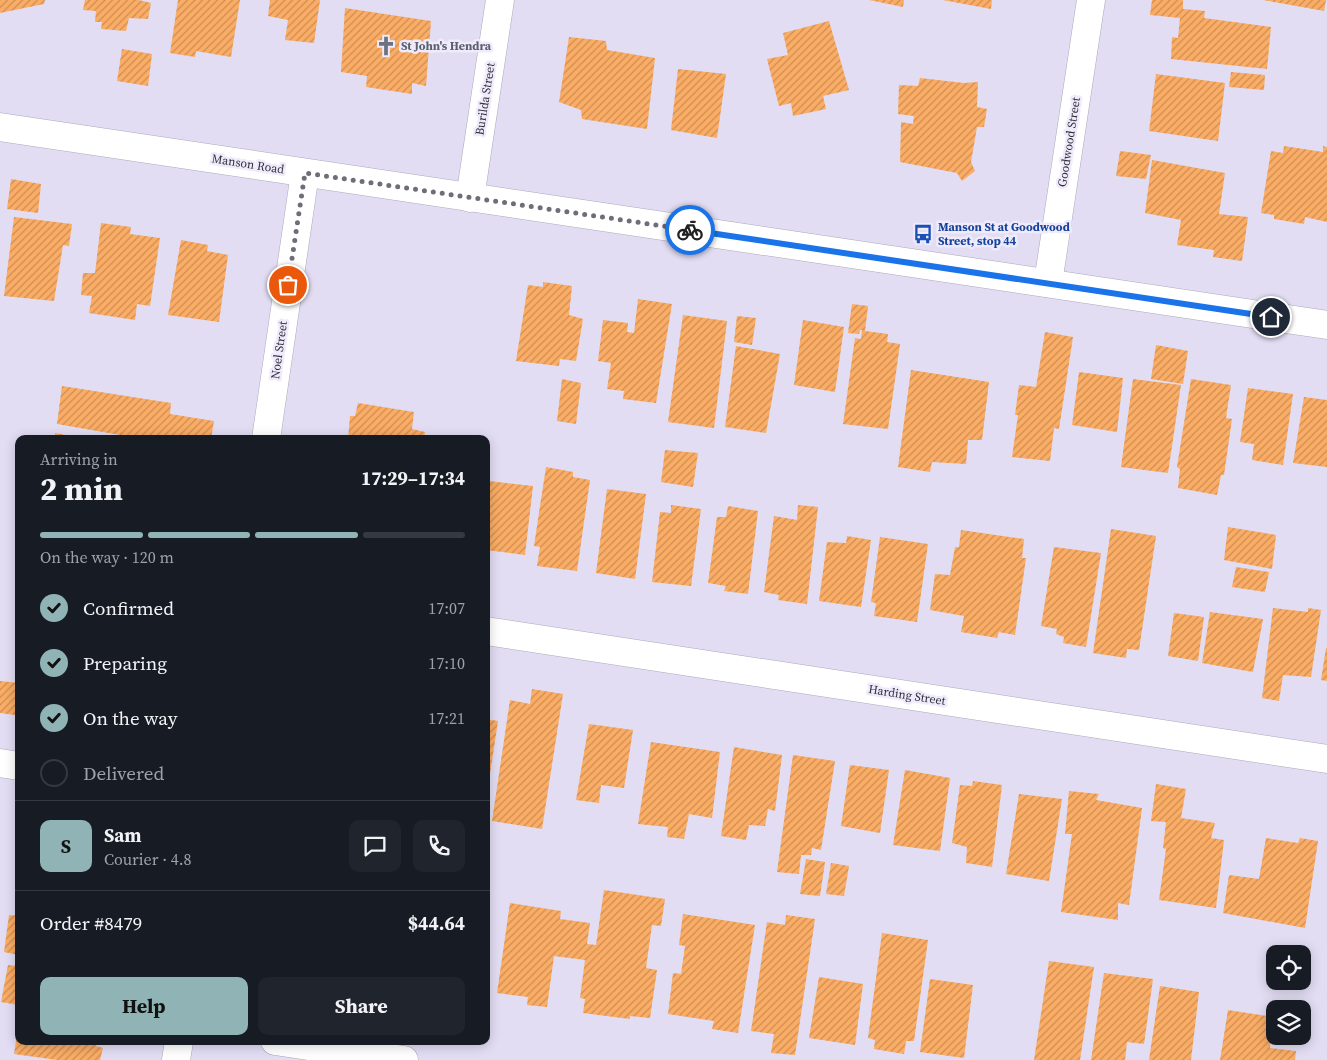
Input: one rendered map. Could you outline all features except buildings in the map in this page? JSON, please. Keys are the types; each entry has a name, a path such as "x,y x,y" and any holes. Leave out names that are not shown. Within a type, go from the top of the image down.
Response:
{"street":[{"name":"Burilda Street","path":"470,198 500,0"},
{"name":"Goodwood Street","path":"1048,284 1091,0"},
{"name":"Manson Road","path":"0,127 1327,325"},
{"name":"Noel Street","path":"267,435 305,173"},
{"name":"Harding Street","path":"490,632 1327,759"},
{"path":"0,763 15,765"},
{"path":"176,1060 178,1045"},
{"path":"302,1045 404,1060"}],"way so far":[{"path":"288,285 305,173 690,230"}],"place":[{"name":"St John's Hendra","path":"386,46"},
{"name":"Manson St at Goodwood Street, stop 44","path":"923,234"}],"route":[{"path":"690,230 1271,317"}]}
